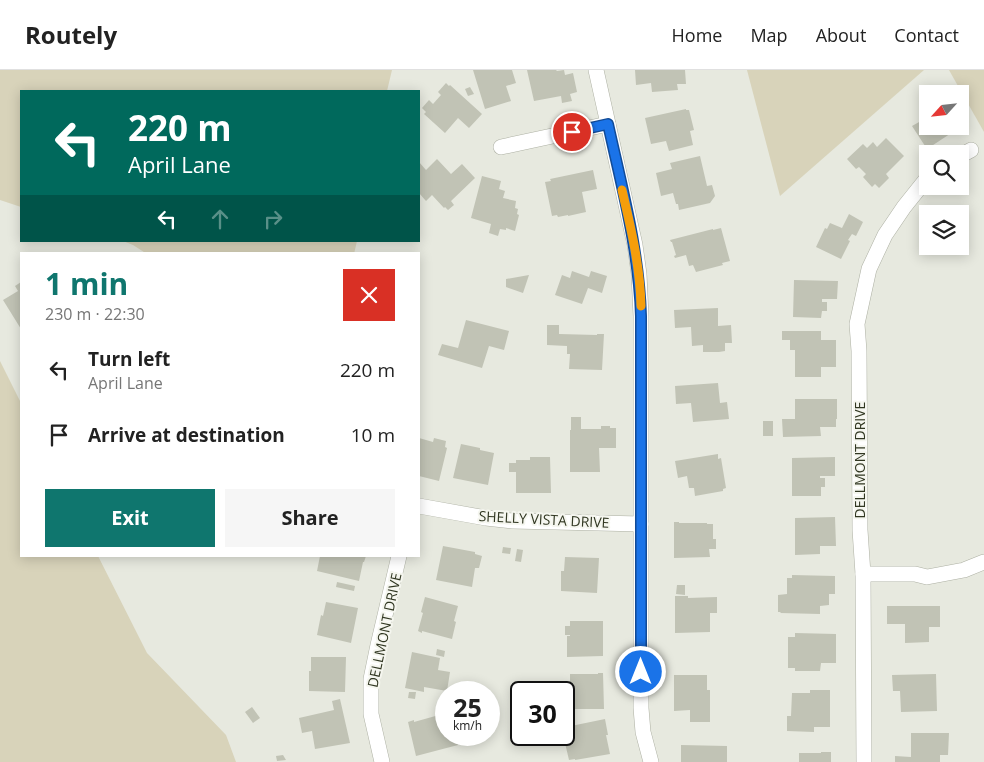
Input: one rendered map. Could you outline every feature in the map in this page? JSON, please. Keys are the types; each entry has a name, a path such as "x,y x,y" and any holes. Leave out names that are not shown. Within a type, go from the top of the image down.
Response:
{"street":[{"path":"596,70 639,274 641,316 642,708 643,732 651,762"},
{"path":"501,147 608,124"},
{"name":"DELLMONT DRIVE","path":"864,762 863,574 860,530 859,351 857,324 869,269 884,235 919,188"},
{"name":"SHELLY VISTA DRIVE","path":"420,506 513,521 641,524"},
{"name":"DELLMONT DRIVE","path":"382,762 371,714 372,679 378,645 400,557"},
{"path":"863,574 915,574 927,577 964,570 984,562"}],"shaded area":[{"path":"0,70 392,70 387,90 20,90 20,207 0,200"},
{"path":"747,70 924,70 780,196"},
{"path":"949,70 984,70 984,132 969,105 969,85 957,85"},
{"path":"126,242 357,242 354,252 144,252"},
{"path":"0,361 20,401 20,557 99,557 147,653 226,735 236,762 0,762"}],"building":[{"path":"473,70 512,70 516,83 506,86 511,101 485,109"},
{"path":"527,70 564,70 565,75 573,73 577,92 570,94 572,101 562,103 561,96 534,101"},
{"path":"635,70 685,70 686,84 677,84 678,90 652,92 651,83 636,85"},
{"path":"446,83 482,114 469,128 458,118 445,133 424,114 426,112 422,108 429,100 433,104 441,95 438,92"},
{"path":"470,87 474,94 468,96 465,89"},
{"path":"686,109 689,110 694,130 690,131 693,145 669,151 666,141 651,144 645,118"},
{"path":"919,122 919,135 948,135 933,145 924,145 912,126"},
{"path":"886,138 904,156 886,174 889,178 879,188 875,184 872,187 863,177 866,174 859,167 856,169 847,159 863,144 867,148 873,142 877,147"},
{"path":"700,156 707,186 712,185 715,196 710,203 679,210 673,193 661,196 656,173 672,169 670,163"},
{"path":"437,159 451,174 462,164 475,178 451,201 454,205 448,210 432,195 426,201 420,194 420,163 426,170"},
{"path":"593,170 597,189 582,192 586,212 568,216 552,216 545,182 551,181 550,179"},
{"path":"482,176 501,181 499,189 505,191 503,198 516,201 515,208 518,209 517,214 519,215 515,231 506,228 506,230 500,229 498,236 489,233 491,224 471,218"},
{"path":"849,214 863,222 856,236 852,234 848,240 850,241 841,259 816,247 825,228 827,229 830,223 842,228"},
{"path":"721,228 730,261 722,263 723,265 696,272 693,265 689,266 686,255 675,258 674,256 676,255 670,240"},
{"path":"572,271 589,277 591,271 607,276 602,293 588,288 582,304 555,295 562,275 570,278"},
{"path":"529,275 523,293 506,287 506,279"},
{"path":"794,280 838,281 837,299 822,299 822,302 827,302 827,311 822,311 821,318 793,317"},
{"path":"20,283 20,327 3,300 18,291 15,286"},
{"path":"718,308 718,326 731,325 732,343 725,343 725,351 703,352 703,345 692,346 691,327 675,328 674,310"},
{"path":"466,320 509,331 504,350 489,346 482,368 438,355 442,344 458,348"},
{"path":"547,325 559,325 559,334 604,334 602,370 569,369 570,354 567,354 567,346 547,345"},
{"path":"782,331 821,331 821,340 836,340 836,367 821,367 821,377 795,377 795,350 790,350 790,340 782,340"},
{"path":"718,383 720,403 727,402 729,419 693,422 691,403 676,404 675,386"},
{"path":"795,399 837,399 836,427 820,427 821,436 783,437 782,419 795,419"},
{"path":"571,417 581,417 581,429 601,429 601,426 616,428 616,448 599,448 600,472 570,472"},
{"path":"763,421 773,421 773,436 763,436"},
{"path":"420,438 433,442 434,438 446,441 445,447 447,448 439,481 420,476"},
{"path":"461,444 494,453 488,485 453,478"},
{"path":"718,454 718,459 721,458 726,488 723,491 695,496 694,488 689,488 687,476 678,478 675,461"},
{"path":"530,457 550,457 551,493 516,493 516,472 509,472 509,463 516,463 516,460 530,460"},
{"path":"835,457 835,476 820,476 820,478 825,478 825,487 821,487 821,496 792,496 792,458"},
{"path":"835,517 836,546 820,546 820,554 795,555 795,518"},
{"path":"674,522 713,524 713,539 716,539 716,549 709,549 710,557 674,558"},
{"path":"443,546 475,552 475,554 482,556 479,568 475,568 472,587 436,580"},
{"path":"503,547 511,548 510,554 502,553"},
{"path":"517,549 523,550 521,562 515,561"},
{"path":"320,557 366,557 359,581 317,571"},
{"path":"565,557 599,558 597,593 561,591 561,571 564,571"},
{"path":"792,575 835,576 835,594 829,594 829,605 820,606 820,614 778,612 778,595 787,594 787,578 792,578"},
{"path":"337,582 355,586 354,591 336,587"},
{"path":"677,585 685,585 685,595 676,594"},
{"path":"675,596 688,596 688,598 717,597 717,613 710,613 710,632 675,633"},
{"path":"425,597 458,606 452,639 418,631"},
{"path":"326,602 358,608 351,643 317,635"},
{"path":"887,606 940,606 940,627 929,627 929,642 905,643 905,624 887,624"},
{"path":"570,621 603,621 603,656 567,657 567,636 570,635 565,635 565,626 570,626"},
{"path":"795,633 836,634 836,663 821,663 820,671 795,671 795,668 788,668 788,637 795,637"},
{"path":"437,649 445,651 444,657 436,655"},
{"path":"412,652 440,658 438,670 450,672 449,681 435,681 435,689 424,687 424,692 405,688"},
{"path":"311,657 346,657 345,692 309,691"},
{"path":"603,673 604,709 575,709 575,681 570,681 570,674"},
{"path":"936,674 937,711 901,712 900,691 893,691 892,675"},
{"path":"674,675 707,675 707,690 710,690 710,722 690,722 690,710 674,711"},
{"path":"810,690 830,690 830,727 814,727 814,732 787,731 787,716 791,716 792,693 810,693"},
{"path":"409,692 416,692 415,699 408,698"},
{"path":"340,699 350,743 315,749 312,731 302,733 299,718 334,710 332,701"},
{"path":"252,707 260,718 253,723 245,712"},
{"path":"435,716 435,746 454,746 416,756 408,722 414,720 414,722"},
{"path":"605,719 610,754 569,760 566,746 575,746 575,725"},
{"path":"911,733 949,733 948,755 940,755 940,762 895,762 895,756 911,757"},
{"path":"681,745 727,746 727,762 681,762"},
{"path":"831,752 831,762 799,762 799,753"},
{"path":"283,755 286,760 277,761 276,756"}],"slow traffic":[{"path":"622,190 639,274 641,306"}],"route":[{"path":"572,132 608,124 639,274 641,297 641,672"}]}
